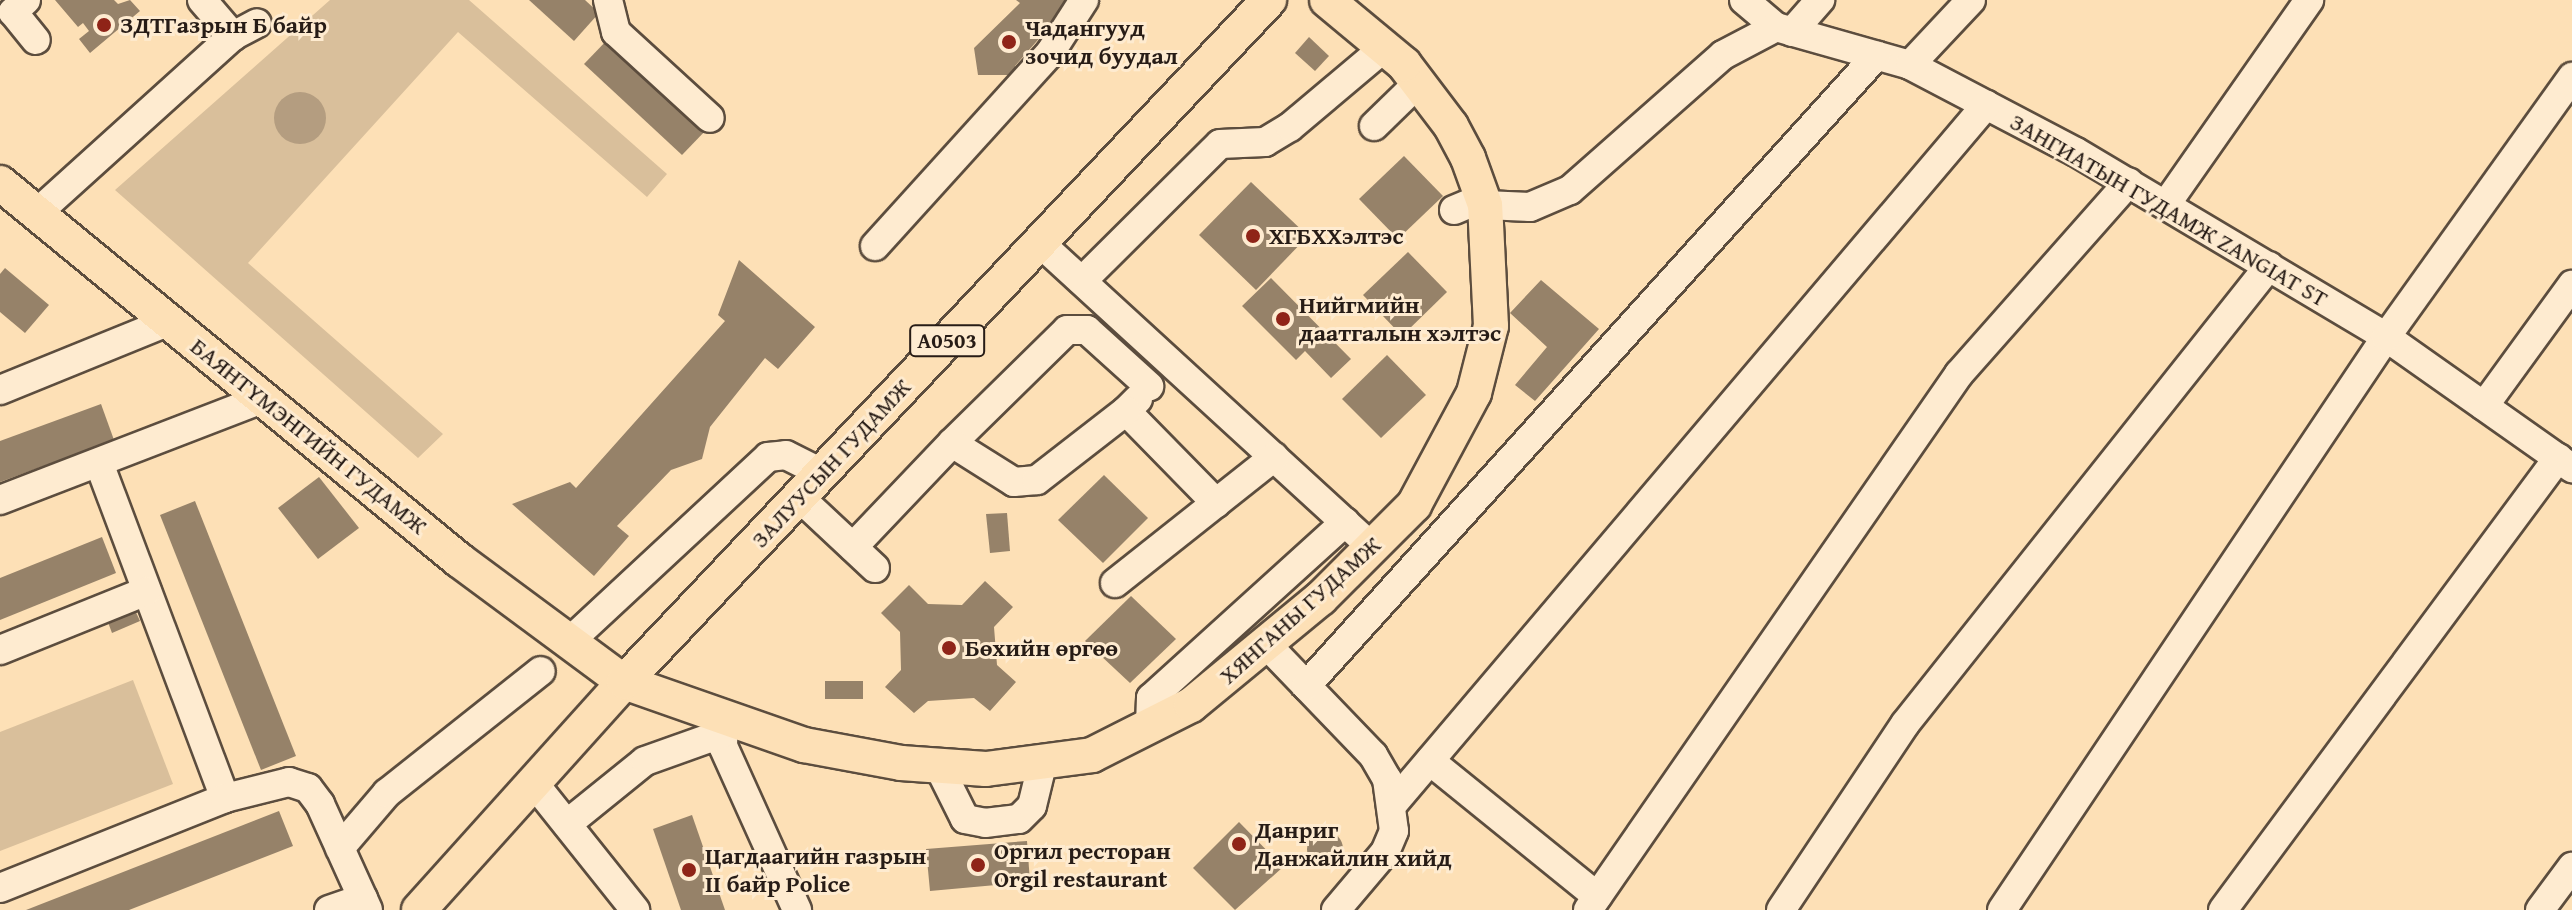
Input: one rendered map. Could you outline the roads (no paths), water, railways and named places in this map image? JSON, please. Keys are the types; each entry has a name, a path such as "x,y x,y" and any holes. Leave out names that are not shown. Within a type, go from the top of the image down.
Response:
{"main road":[{"name":"ЗАЛУУСЫН ГУДАМЖ","path":"624,682 1269,0"},
{"name":"ХЯНГАНЫ ГУДАМЖ","path":"624,682 722,726 804,745 986,769 1092,755 1191,705 1267,645 1372,547 1414,505 1474,393 1491,326 1474,204 1458,137 1418,83 1385,47 1327,0"},
{"name":"БАЯНТҮМЭНГИЙН ГУДАМЖ","path":"0,183 459,560 624,682"},
{"name":"A0503","path":"419,910 624,682"}],"street":[{"path":"26,0 13,12 36,40"},
{"path":"37,213 245,29 202,0"},
{"path":"608,0 616,32 710,118"},
{"path":"875,246 1050,53 1084,0"},
{"path":"1474,204 1530,207 1570,190 1723,55 1769,19 1820,0"},
{"path":"1910,65 1971,0"},
{"path":"2167,203 2309,0"},
{"name":"ЗАНГИАТЫН ГУДАМЖ ZANGIAT ST","path":"1769,19 1910,65 2167,203 2386,337 2565,463"},
{"path":"1082,281 1220,144 1265,142 1290,127 1385,47"},
{"path":"1306,686 1876,56"},
{"path":"2002,910 2386,337 2572,77"},
{"path":"1374,126 1418,83"},
{"path":"1393,804 1986,105"},
{"path":"1430,761 1593,903 1959,374 2129,182"},
{"path":"1040,243 1372,547"},
{"path":"1781,910 1905,724 2269,266"},
{"path":"2484,406 2572,285"},
{"path":"0,390 170,321"},
{"path":"853,547 952,443 1067,330 1087,330 1149,386"},
{"path":"952,443 1014,482 1037,480 1126,411 1171,363"},
{"path":"0,500 264,398"},
{"path":"1126,411 1216,503"},
{"path":"570,641 768,457 786,455 822,473"},
{"path":"1115,583 1274,457"},
{"path":"99,463 225,798"},
{"path":"2223,910 2565,463"},
{"path":"799,497 875,568"},
{"path":"1150,726 1151,698 1345,522"},
{"path":"0,650 147,591"},
{"path":"1267,645 1373,755 1393,804 1394,831 1385,852 1336,910"},
{"path":"340,848 387,793 541,671"},
{"path":"567,824 645,761 722,726 797,910"},
{"path":"938,765 965,819 985,823 1019,819 1032,806 1043,761"},
{"path":"0,888 225,798 289,782 308,788 340,848 360,906 329,910"},
{"path":"533,782 635,910"},
{"path":"2540,910 2572,867"}],"place":[{"name":"ЗДТГазрын Б байр","path":"104,25"},
{"name":"Чадангууд зочид буудал","path":"1009,42"},
{"name":"ХГБХХэлтэс","path":"1253,236"},
{"name":"Нийгмийн даатгалын хэлтэс","path":"1283,319"},
{"name":"Бөхийн өргөө","path":"949,648"},
{"name":"Данриг Данжайлин хийд","path":"1239,844"},
{"name":"Оргил ресторан Orgil restaurant","path":"978,865"},
{"name":"Цагдаагийн газрын II байр Police","path":"689,870"}]}
